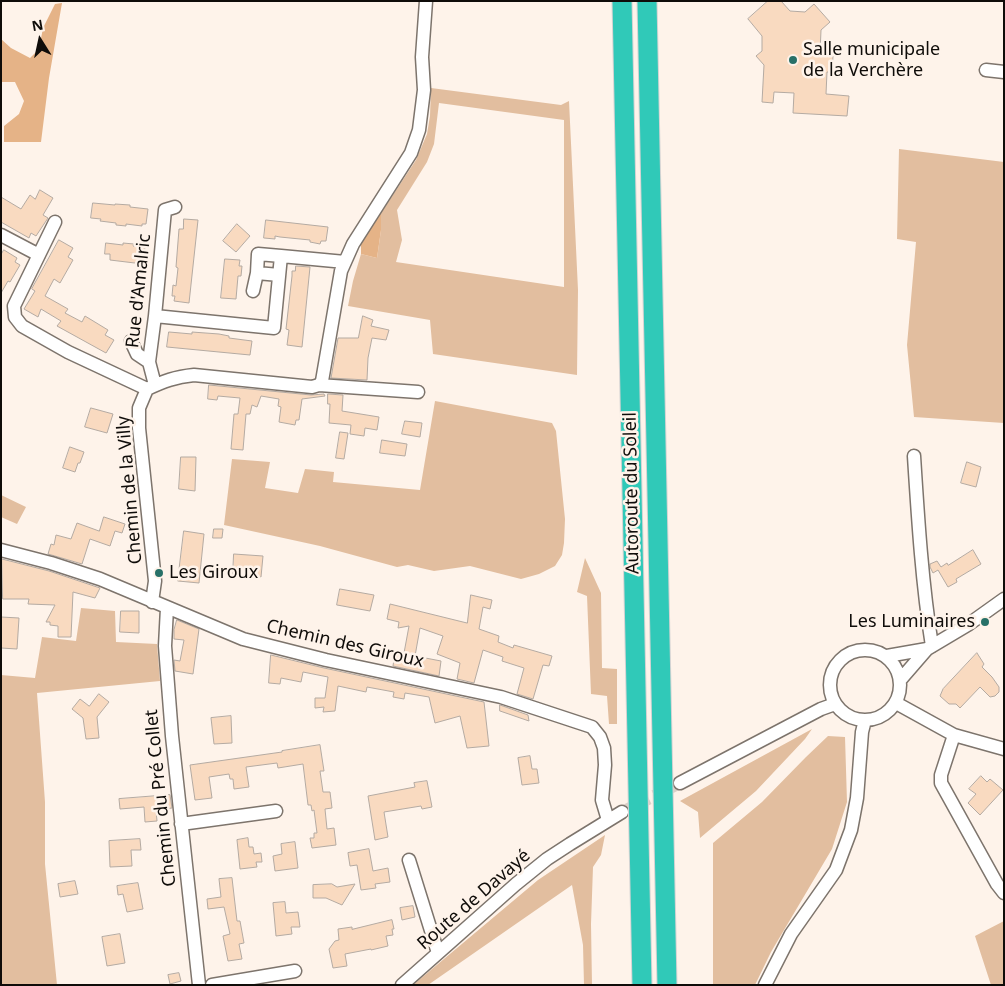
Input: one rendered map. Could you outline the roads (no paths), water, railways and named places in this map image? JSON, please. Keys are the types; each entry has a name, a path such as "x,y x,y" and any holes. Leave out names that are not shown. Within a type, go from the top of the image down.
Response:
{"highway":[{"name":"Autoroute du Soleil","path":"622,1 642,985"},
{"name":"Autoroute du Soleil","path":"647,1 667,985"}],"street":[{"path":"319,384 322,381 341,271 353,244 411,153 419,130 424,90 422,56 426,1"},
{"path":"986,70 1004,72"},
{"name":"Rue d'Amalric","path":"151,387 149,362 165,210 175,207"},
{"path":"55,222 14,306 15,317 22,326 68,352 151,387 178,376 194,375 312,387 319,384 418,392"},
{"path":"1,235 39,255"},
{"path":"253,290 258,254 345,262"},
{"path":"155,316 274,328 281,256"},
{"path":"256,273 279,275"},
{"path":"131,341 137,354 149,362"},
{"name":"Chemin de la Villy","path":"151,387 139,408 139,428 155,581 152,602"},
{"path":"914,456 930,647"},
{"name":"Chemin des Giroux","path":"1,550 51,563 92,577 243,639 326,660 501,697 592,727 600,737 604,748 605,765 602,800 608,820"},
{"path":"901,680 930,647 1004,599"},
{"name":"Chemin du Pré Collet","path":"167,608 165,646 172,736 199,985"},
{"path":"887,656 930,647"},
{"path":"867,649 878,651 887,656 894,663 901,680 901,688 896,703 887,713 865,720 843,713 835,704 829,683 837,662 856,650 867,649"},
{"path":"896,703 954,735 1004,749"},
{"path":"680,783 821,709 835,704"},
{"path":"765,985 791,934 836,870 851,830 858,798 862,732 865,720"},
{"path":"954,735 941,775 941,783 997,884 1004,893"},
{"path":"181,824 276,811"},
{"name":"Route de Davayé","path":"402,985 516,884 570,844 622,812"},
{"path":"409,860 438,953"},
{"path":"212,985 295,971"}],"tunnel":[{"path":"622,812 680,783"}],"place":[{"name":"Salle municipale de la Verchère","path":"793,60"},
{"name":"Les Giroux","path":"159,573"},
{"name":"Les Luminaires","path":"985,622"}]}
